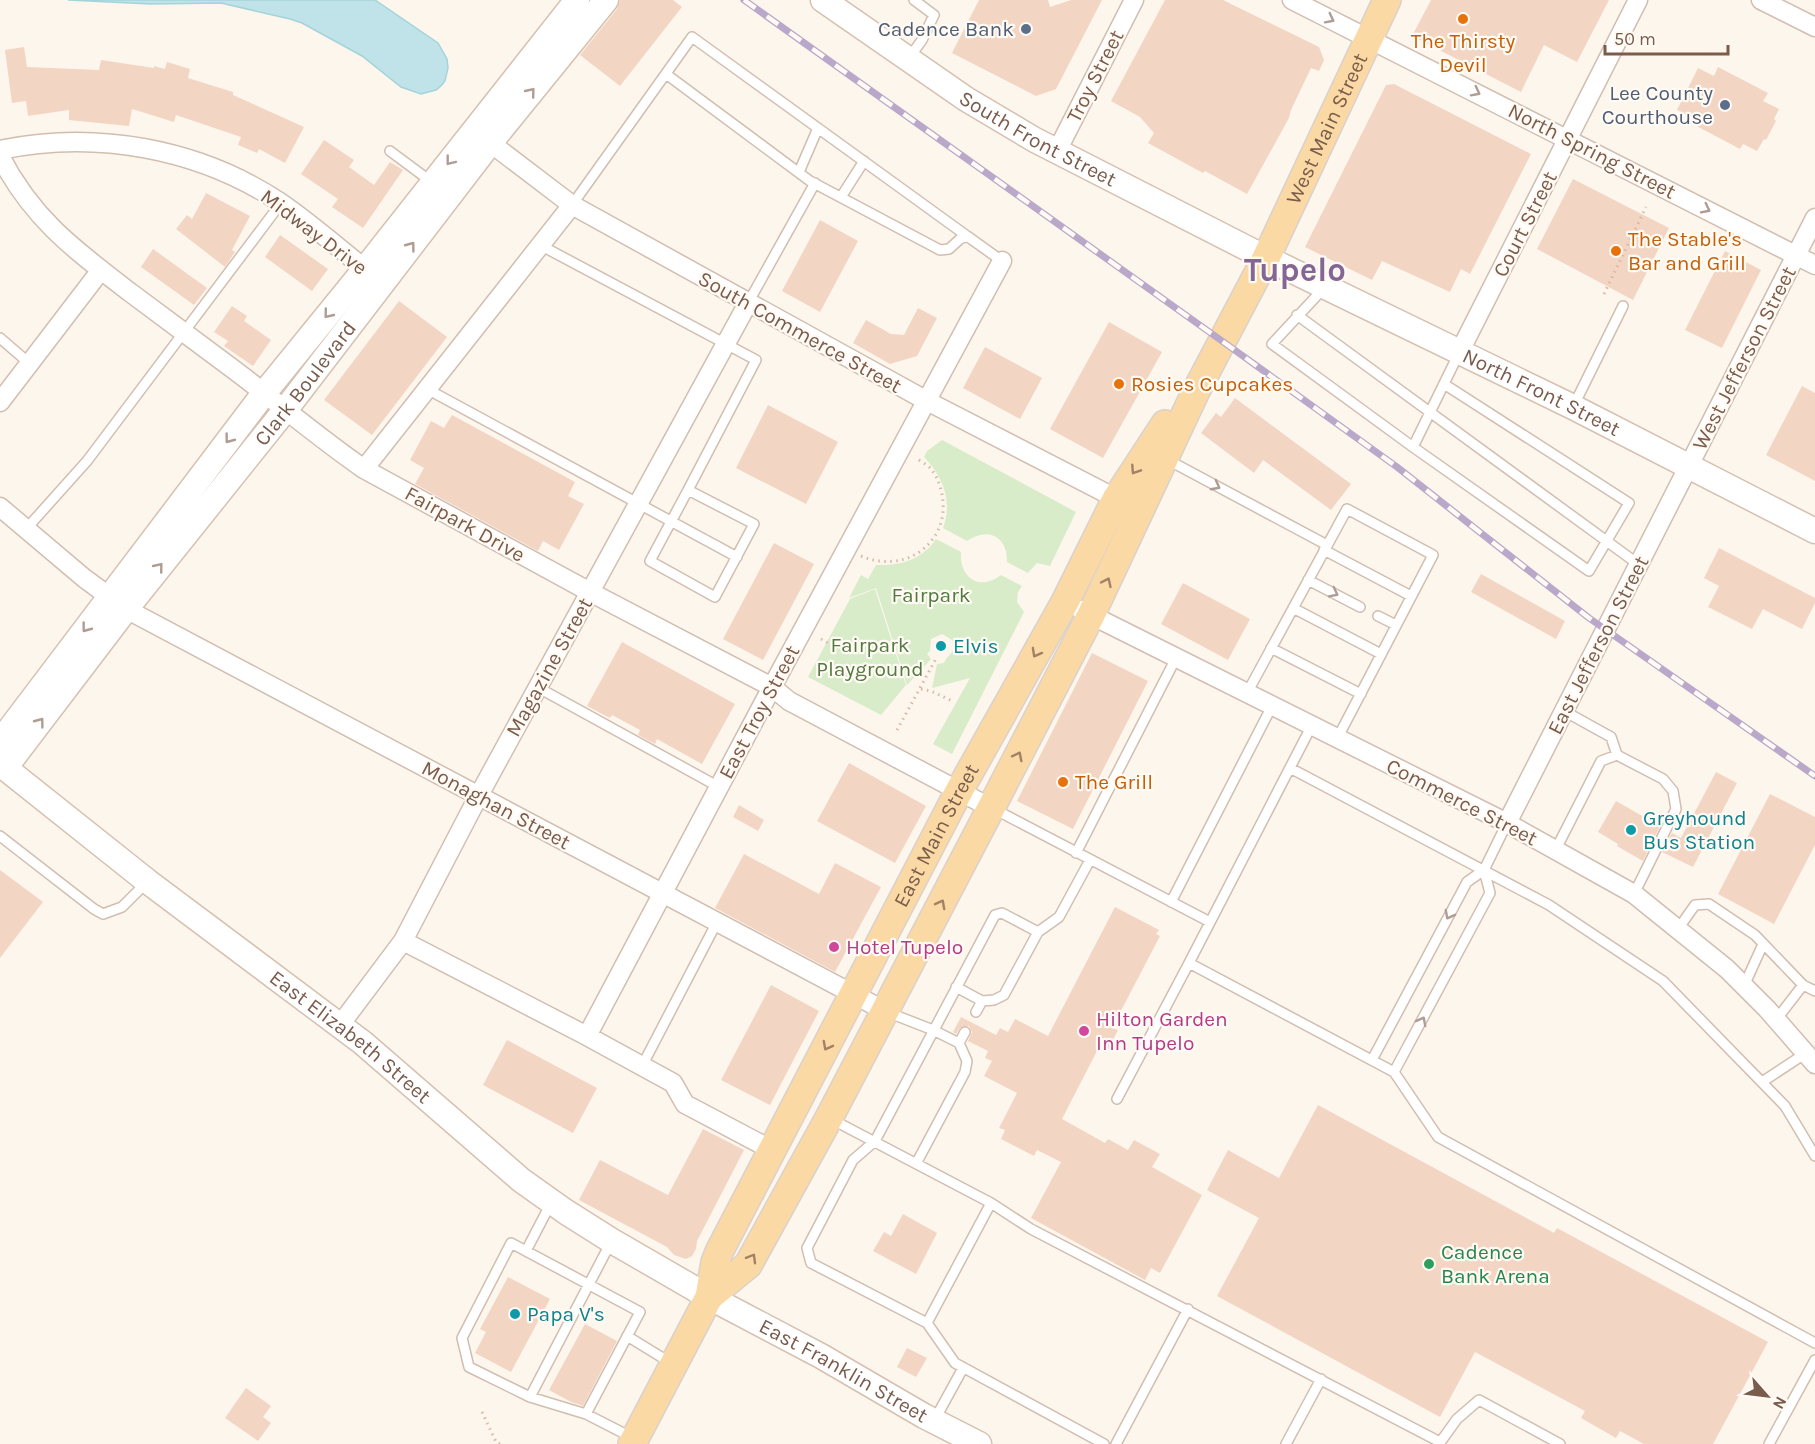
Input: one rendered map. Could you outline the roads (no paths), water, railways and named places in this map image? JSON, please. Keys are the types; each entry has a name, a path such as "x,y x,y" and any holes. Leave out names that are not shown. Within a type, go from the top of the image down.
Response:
{"main road":[{"name":"West Main Street","path":"1266,258 1387,0"},
{"name":"East Main Street","path":"634,1441 710,1297 714,1262 959,790 1065,602 1128,505 1164,458 1196,391 1266,258"},
{"name":"East Main Street","path":"710,1297 748,1265 829,1118 1091,615 1128,505 1174,410 1196,391"}],"street":[{"name":"Clark Boulevard","path":"2,766 265,392 374,276 482,137 577,0"},
{"name":"Clark Boulevard","path":"0,742 286,409 433,183 482,137 606,0"},
{"name":"South Front Street","path":"823,0 982,110 1056,151 1266,258"},
{"name":"Troy Street","path":"1056,151 1134,0"},
{"name":"North Spring Street","path":"1292,0 1815,265"},
{"name":"Court Street","path":"1460,351 1638,0"},
{"path":"1761,0 1815,27"},
{"name":"South Commerce Street","path":"482,137 572,205 927,401 1128,505"},
{"name":"Midway Drive","path":"0,150 28,144 68,142 116,144 146,148 202,164 256,188 281,203 374,276"},
{"name":"Fairpark Drive","path":"0,156 23,195 39,216 63,240 265,392 329,445 364,469 590,592 772,687 789,701 991,808"},
{"path":"364,469 572,205"},
{"name":"West Jefferson Street","path":"1689,466 1815,218"},
{"name":"North Front Street","path":"1266,258 1573,407 1815,531"},
{"name":"East Troy Street","path":"587,1036 1002,261"},
{"path":"0,402 101,270"},
{"name":"Magazine Street","path":"340,1025 403,941 537,687 748,303"},
{"name":"East Jefferson Street","path":"1507,823 1689,466"},
{"name":"Monaghan Street","path":"0,507 84,578 118,603 885,1011"},
{"name":"Commerce Street","path":"1065,602 1507,823 1634,894 1727,969 1810,1059"},
{"name":"East Elizabeth Street","path":"2,766 147,881 340,1025 521,1180 612,1241 710,1297"},
{"path":"403,941 673,1083 685,1104 772,1150"},
{"name":"East Franklin Street","path":"710,1297 821,1356 974,1443"}],"lane":[{"path":"908,60 922,40 934,15 914,0"},
{"path":"572,205 692,37 1002,261"},
{"path":"666,74 814,183 940,250 949,249 960,238 967,236"},
{"path":"799,172 818,128"},
{"path":"390,150 433,183"},
{"path":"841,197 864,161"},
{"path":"748,303 814,183"},
{"path":"27,528 87,461 281,203"},
{"path":"540,245 756,360 650,561 715,597 754,524 688,490"},
{"path":"1326,286 1272,344 1589,572 1629,503 1444,384"},
{"path":"1573,407 1623,306"},
{"path":"1297,315 1638,564"},
{"path":"0,338 29,363"},
{"path":"1413,447 1460,351"},
{"path":"427,389 737,557"},
{"path":"1164,458 1412,596"},
{"path":"1247,693 1347,509 1433,555 1337,739"},
{"path":"1308,580 1360,607"},
{"path":"1293,608 1381,654"},
{"path":"1378,616 1396,625"},
{"path":"1271,648 1361,694"},
{"path":"1076,853 1176,658"},
{"path":"537,687 719,787"},
{"path":"1171,902 1272,706"},
{"path":"1564,711 1611,737 1617,755 1663,780 1674,791 1676,809 1634,894"},
{"path":"1117,1099 1311,727"},
{"path":"1557,849 1601,761 1617,755"},
{"path":"1290,768 1549,905 1663,981 1785,1106 1815,1156"},
{"path":"991,808 1210,922"},
{"path":"1372,1060 1467,882 1484,870 1507,823"},
{"path":"0,836 103,914 123,907 147,881"},
{"path":"956,987 982,1001 994,1000 1004,995 1038,932 1059,917 1089,860"},
{"path":"1394,1072 1490,893 1484,870"},
{"path":"1678,929 1695,905 1709,904 1755,935 1803,985 1815,991"},
{"path":"1038,932 1002,913 995,915 875,1141 853,1160 807,1248 811,1263 927,1323 955,1363 1104,1444"},
{"path":"642,1066 717,922"},
{"path":"1744,986 1763,944"},
{"path":"1189,963 1394,1072 1438,1137 1815,1343"},
{"path":"1776,1020 1803,985"},
{"path":"976,1012 982,1001"},
{"path":"885,1011 959,1043 967,1061 965,1072 917,1162"},
{"path":"959,1043 965,1032"},
{"path":"1762,1082 1810,1059"},
{"path":"829,1118 917,1162 1031,1229 1188,1309 1439,1443 1457,1419 1479,1401 1560,1444"},
{"path":"526,1251 552,1202"},
{"path":"927,1323 990,1203"},
{"path":"530,1397 612,1241"},
{"path":"586,1414 640,1312 511,1243 462,1338 469,1367 530,1397 586,1414 634,1441"},
{"path":"1116,1444 1188,1309"},
{"path":"627,1336 674,1365"},
{"path":"1769,1444 1815,1360"},
{"path":"934,1421 963,1368"},
{"path":"1286,1444 1321,1379"}],"water":[{"path":"68,0 375,0 438,43 447,59 448,68 445,81 441,86 436,90 421,94 401,87 362,56 302,23 290,19 221,3 151,4"}],"railway":[{"path":"744,0 1397,467 1589,618 1815,776"}],"place":[{"name":"The Thirsty Devil","path":"1463,19"},
{"name":"Cadence Bank","path":"1026,29"},
{"name":"Lee County Courthouse","path":"1725,105"},
{"name":"The Stable's Bar and Grill","path":"1616,251"},
{"name":"Rosies Cupcakes","path":"1119,384"},
{"name":"Elvis","path":"941,646"},
{"name":"The Grill","path":"1063,782"},
{"name":"Greyhound Bus Station","path":"1631,830"},
{"name":"Hotel Tupelo","path":"834,947"},
{"name":"Hilton Garden Inn Tupelo","path":"1084,1031"},
{"name":"Cadence Bank Arena","path":"1429,1264"},
{"name":"Papa V's","path":"515,1314"}],"district":[{"name":"Tupelo","path":"1295,270"}],"park label":[{"name":"Fairpark","path":"931,595"},
{"name":"Fairpark Playground","path":"870,657"}]}
